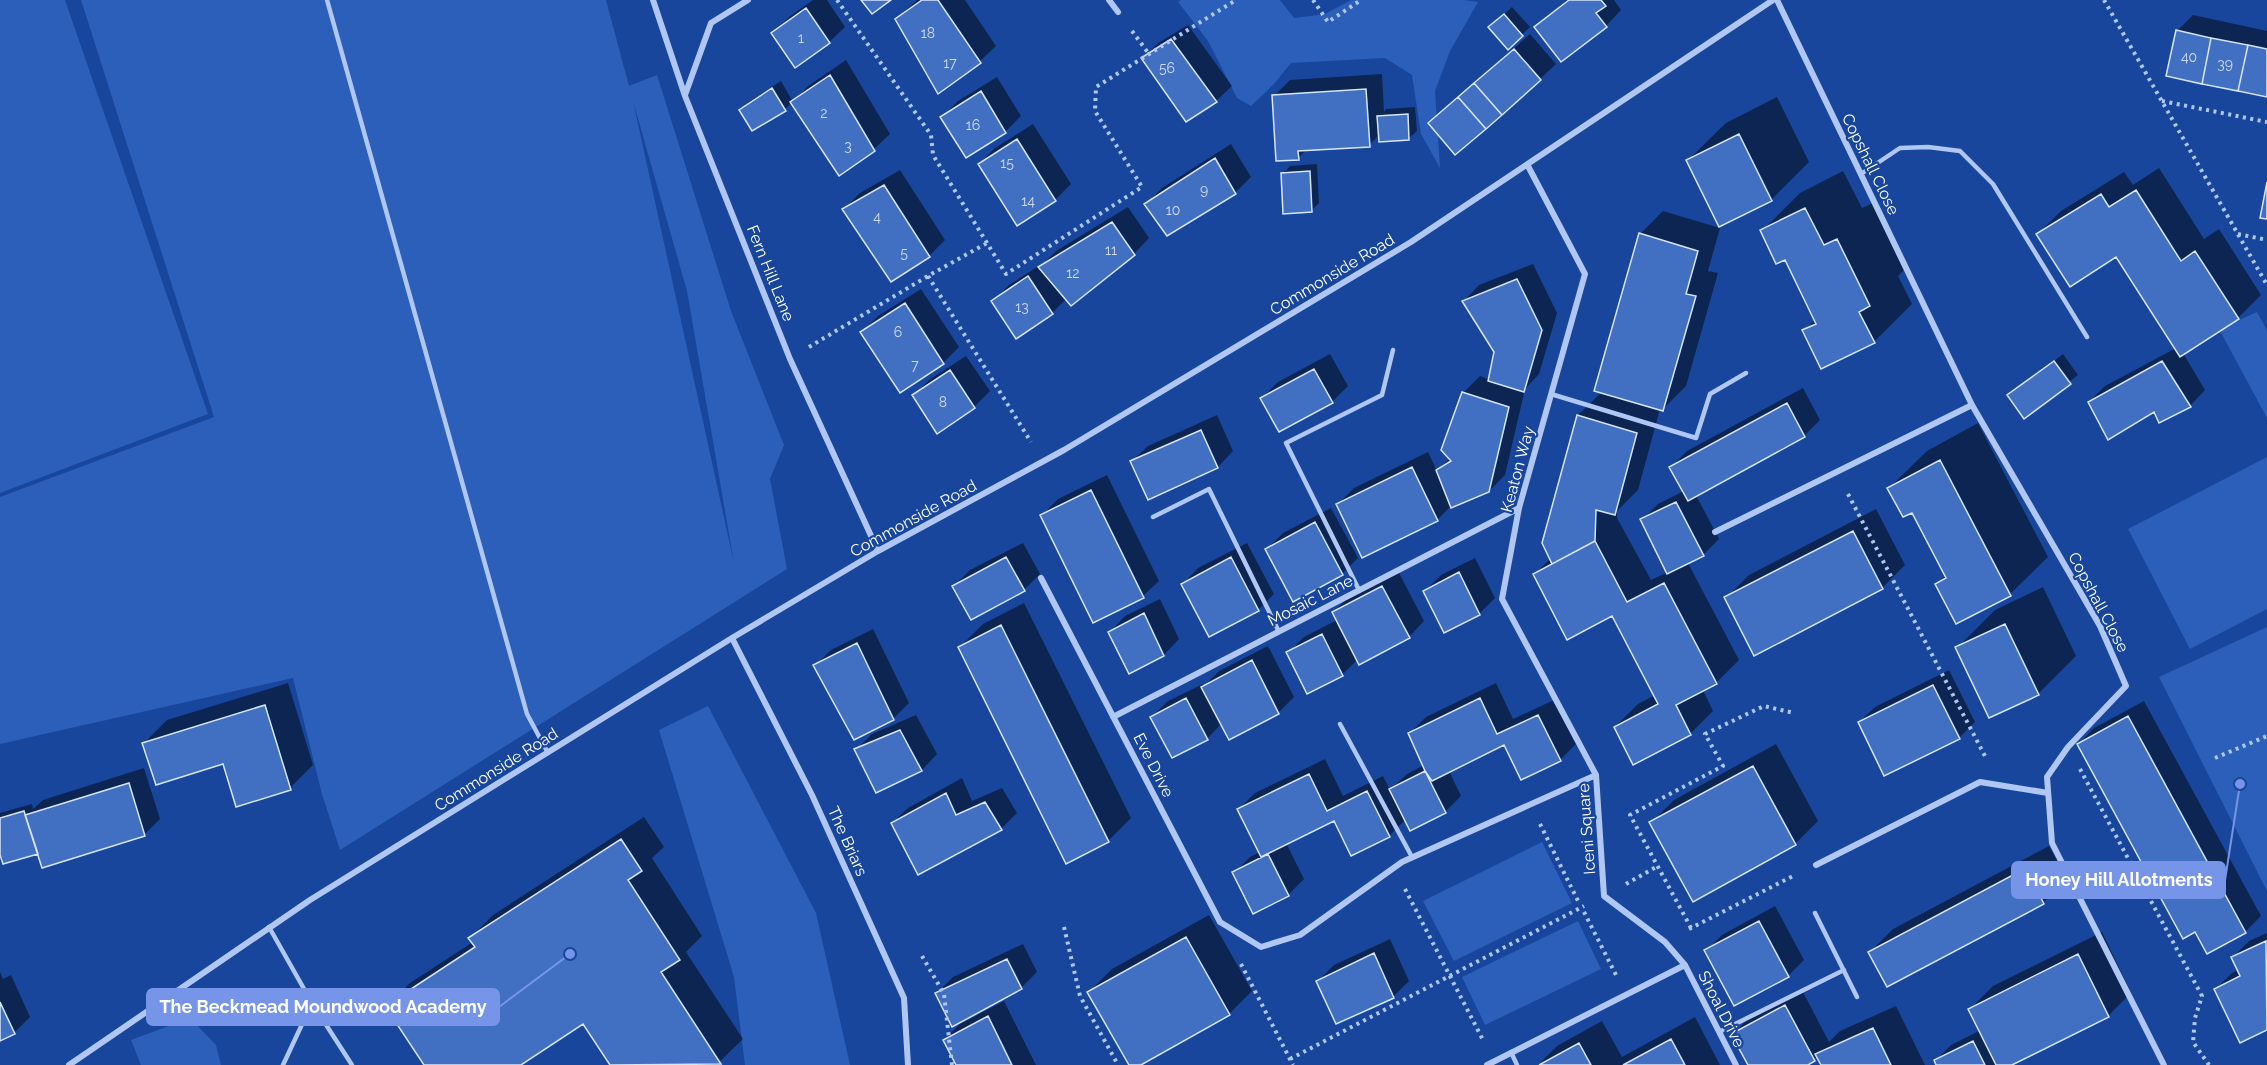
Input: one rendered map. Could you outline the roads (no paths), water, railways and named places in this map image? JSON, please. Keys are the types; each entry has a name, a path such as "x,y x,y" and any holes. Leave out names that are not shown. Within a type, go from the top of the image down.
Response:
{"street":[{"name":"Fern Hill Lane","path":"653,0 685,96 790,358 878,551"},
{"path":"685,96 711,23 748,0"},
{"path":"1109,0 1118,12"},
{"name":"Commonside Road","path":"69,1065 269,927 732,638 878,551 1064,450 1411,242 1775,0"},
{"name":"Copshall Close","path":"1775,0 1972,405 2100,626 2126,686 2068,747 2047,777 2052,843 2164,1065"},
{"name":"Keaton Way","path":"1528,166 1585,274 1519,508 1502,599 1596,775"},
{"path":"1715,532 1972,405"},
{"name":"Mosaic Lane","path":"1113,717 1519,508"},
{"name":"Eve Drive","path":"1041,578 1220,922 1262,947"},
{"name":"The Briars","path":"732,638 812,795 904,999 908,1065"},
{"name":"Iceni Square","path":"1262,947 1300,935 1412,857 1596,775 1604,896 1665,942 1685,965"},
{"path":"1816,865 1980,782 2048,793"},
{"path":"1486,1065 1685,965"},
{"name":"Shoal Drive","path":"1685,965 1736,1065"}],"lane":[{"path":"327,0 527,714 548,753"},
{"path":"1861,174 1900,148 1928,147 1959,151 1993,184 2087,337"},
{"path":"1359,590 1286,443 1382,395 1394,350"},
{"path":"1551,394 1696,438 1710,394 1746,374"},
{"path":"1153,517 1209,489 1279,632"},
{"path":"1340,724 1412,857"},
{"path":"1815,913 1857,997"},
{"path":"269,927 312,1003 352,1065"},
{"path":"1719,1032 1844,970"},
{"path":"283,1065 312,1003"},
{"path":"1511,1052 1517,1065"}],"place":[{"name":"Honey Hill Allotments","path":"2240,784"},
{"name":"The Beckmead Moundwood Academy","path":"570,954"}]}
